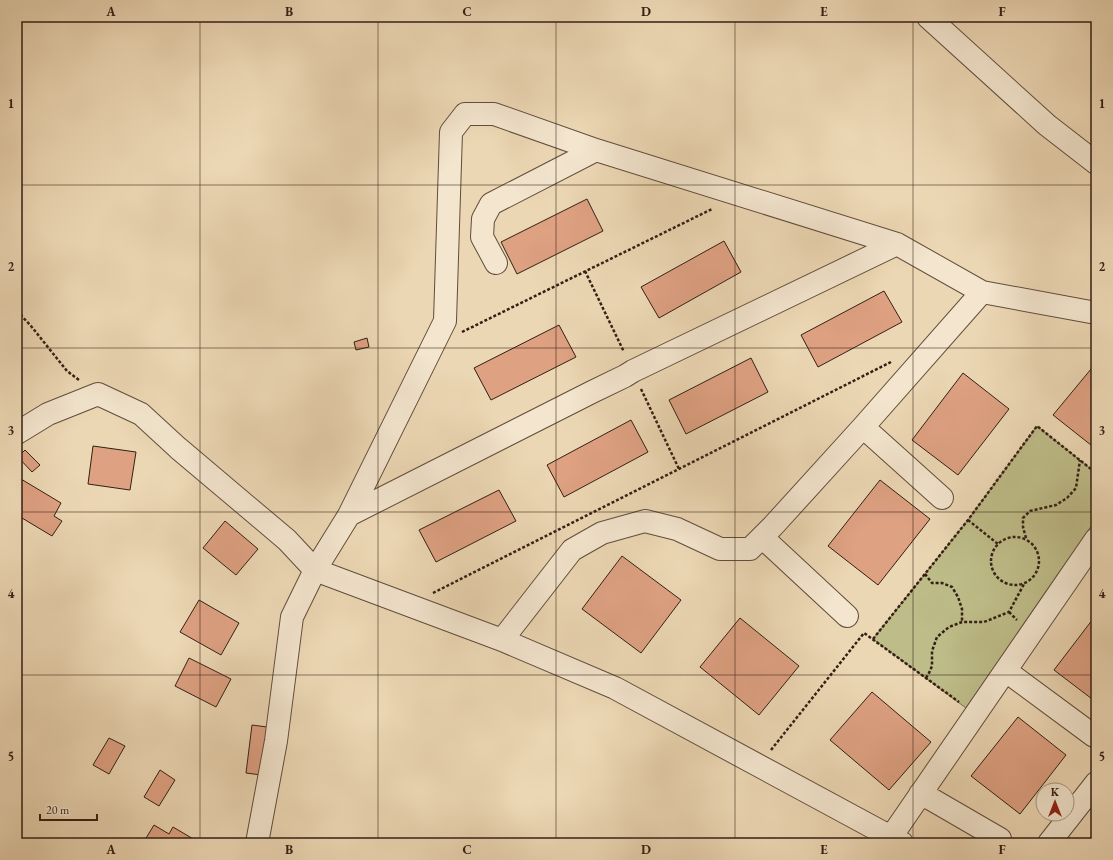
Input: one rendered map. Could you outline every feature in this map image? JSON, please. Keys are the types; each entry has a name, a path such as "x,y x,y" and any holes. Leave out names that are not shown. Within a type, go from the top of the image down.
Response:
{"street":[{"path":"928,17 1047,125 1096,162"},
{"path":"257,843 276,741 292,617 315,570 349,514 445,321 451,132 465,114 494,114 596,150 897,244 982,292 1096,313"},
{"path":"496,263 482,237 482,218 491,204 596,150"},
{"path":"349,514 633,371 897,244"},
{"path":"502,640 572,550 602,533 645,521 677,529 720,549 750,549 863,427 982,292"},
{"path":"17,433 48,414 98,394 141,414 178,448 287,540 315,570 502,640 615,688 897,840 920,794 1006,671 1090,562 1096,539"},
{"path":"863,427 942,498"},
{"path":"762,537 847,616"},
{"path":"1006,671 1094,736"},
{"path":"1049,843 1096,783"},
{"path":"920,794 1000,839"}],"path":[{"path":"461,333 715,207"},
{"path":"17,311 31,326 66,372 98,394"},
{"path":"427,596 895,360"},
{"path":"873,639 968,520 1037,426 1096,473"},
{"path":"1026,539 1023,527 1023,518 1030,511 1056,505 1067,498 1076,488 1080,460"},
{"path":"968,520 998,544"},
{"path":"926,678 932,666 932,651 937,637 949,627 962,622 984,622 1009,612 1024,584 1036,573 1040,565 1040,556 1033,544 1026,539 1013,536 1005,538 995,547 992,555 991,563 994,572 996,576 1003,581 1015,585 1024,584"},
{"path":"925,574 932,583 942,583 952,587 958,597 962,609 962,622"},
{"path":"766,755 864,633 960,704"}],"shaded area":[{"path":"1037,426 1096,473 1096,519 966,708 873,639 968,520"}],"building":[{"path":"587,199 603,231 517,274 501,242"},
{"path":"724,241 741,272 659,318 641,287"},
{"path":"884,291 902,322 818,367 801,335"},
{"path":"559,325 576,357 491,400 474,368"},
{"path":"367,338 369,347 356,350 354,342"},
{"path":"751,358 768,392 686,434 669,400"},
{"path":"1096,363 1096,449 1053,415"},
{"path":"963,373 1009,409 958,475 912,440"},
{"path":"631,420 648,452 564,497 547,465"},
{"path":"93,446 136,452 130,490 88,484"},
{"path":"25,450 40,465 32,472 18,457"},
{"path":"21,479 61,503 54,516 62,521 52,536 17,515 17,486"},
{"path":"880,480 930,519 878,585 828,546"},
{"path":"499,490 516,521 436,562 419,530"},
{"path":"225,521 258,549 236,575 203,548"},
{"path":"622,556 681,600 641,653 582,609"},
{"path":"199,600 239,623 221,655 180,632"},
{"path":"1096,615 1096,702 1054,670"},
{"path":"740,618 799,666 759,715 700,667"},
{"path":"189,658 231,679 216,707 175,686"},
{"path":"872,692 931,742 889,790 830,740"},
{"path":"1018,717 1066,755 1045,782 1035,782 1035,795 1020,814 971,776"},
{"path":"252,725 267,727 261,775 246,773"},
{"path":"109,738 125,746 109,774 93,765"},
{"path":"160,770 175,780 159,806 144,797"},
{"path":"154,825 169,834 173,827 200,843 143,843"}]}
